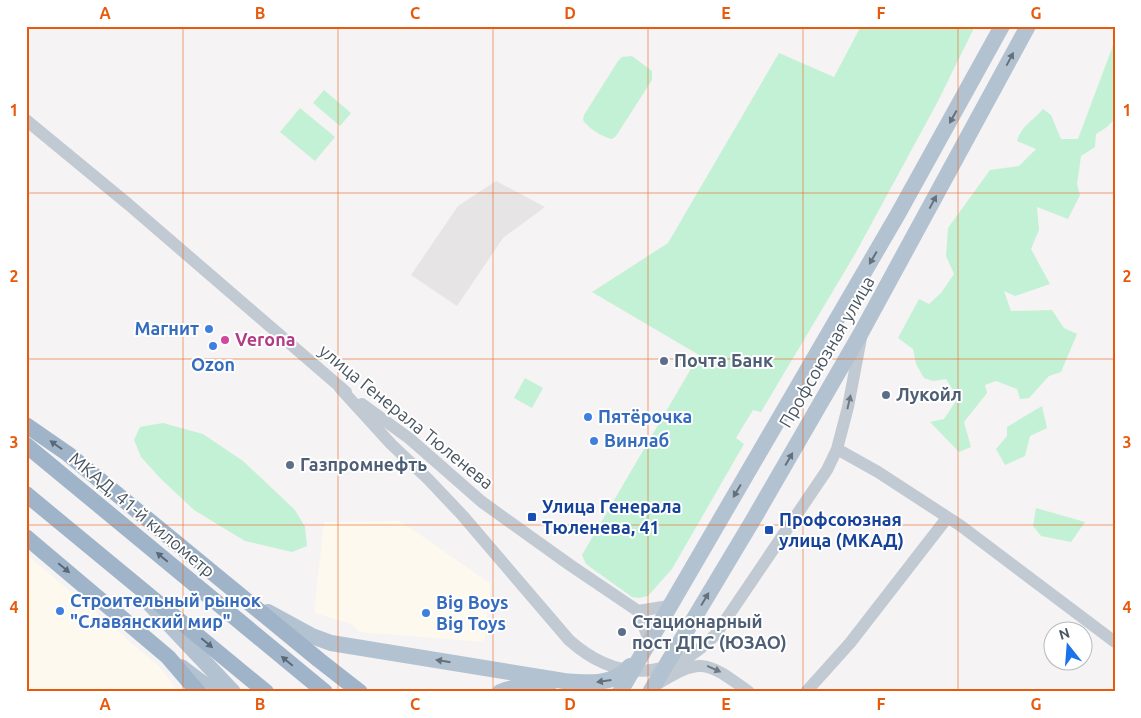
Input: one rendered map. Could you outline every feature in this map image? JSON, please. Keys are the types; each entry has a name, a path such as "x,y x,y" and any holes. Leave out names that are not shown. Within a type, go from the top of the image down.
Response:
{"highway":[{"path":"26,424 68,454 318,660 360,692"},
{"name":"МКАД, 41-й километр","path":"26,445 325,692"},
{"path":"26,494 266,692"},
{"path":"26,537 168,657 198,692"}],"main road":[{"name":"Профсоюзная улица","path":"645,646 898,214 1002,26"},
{"name":"Профсоюзная улица","path":"652,689 753,520 861,333 1028,26"},
{"path":"115,567 233,692"},
{"path":"243,598 312,636 331,643 564,681 581,683 614,679 622,675 645,646"},
{"path":"620,692 645,646"},
{"path":"168,657 214,692"},
{"path":"500,692 516,687 549,692"}],"street":[{"name":"улица Генерала Тюленева","path":"26,120 260,316 340,388 410,440 482,502 562,560 638,611"},
{"path":"340,388 391,444 463,516 569,640 583,652 602,663 636,671 652,670 685,659 702,648 716,634 827,470 837,449 854,382 861,333"},
{"path":"837,449 878,472 961,526 1115,642"},
{"path":"806,692 850,643 947,518"},
{"path":"645,646 638,611 669,606"},
{"path":"652,689 687,668 707,666 724,674 749,692"}],"shaded area":[{"path":"496,181 545,207 503,238 457,306 411,275 458,206"},
{"path":"400,521 491,584 484,642 359,632 352,624 314,613 324,522"},
{"name":"Строительный рынок \"Славянский мир\"","path":"26,554 161,668 177,692 26,692"}],"green space":[{"path":"861,26 975,26 937,103 855,254 761,412 753,410 736,438 744,444 672,569 648,596 632,597 586,564 582,555 699,355 592,292 668,243 779,53 834,77"},
{"path":"1115,40 1115,119 1096,134 1095,147 1081,156 1077,184 1080,195 1068,219 1037,207 1039,230 1031,249 1050,284 1015,296 1004,291 1011,311 1052,310 1064,328 1077,334 1061,372 1049,376 1029,398 1020,399 1017,389 996,381 985,385 987,393 964,422 971,447 959,452 930,422 944,419 958,398 946,379 933,381 924,378 916,364 913,349 898,338 919,299 929,304 941,293 954,274 946,256 948,228 990,170 1019,166 1036,149 1017,141 1025,127 1043,109 1051,115 1061,139 1078,139"},
{"path":"632,56 652,71 652,80 616,136 612,139 608,138 588,126 583,120 584,115 618,61 622,57"},
{"path":"324,90 351,113 340,126 313,103"},
{"path":"300,108 335,137 315,161 280,132"},
{"path":"525,378 543,388 532,408 514,398"},
{"path":"1042,406 1047,428 1030,436 1025,456 1005,465 996,449 1007,436 1007,427"},
{"path":"163,423 203,434 243,461 295,510 305,527 307,546 292,552 245,541 194,510 141,457 134,440 140,427"},
{"path":"1036,508 1085,522 1071,542 1041,536 1033,526"}],"place":[{"name":"Магнит","path":"209,329"},
{"name":"Verona","path":"225,340"},
{"name":"Ozon","path":"213,346"},
{"name":"Почта Банк","path":"664,361"},
{"name":"Лукойл","path":"886,395"},
{"name":"Пятёрочка","path":"588,417"},
{"name":"Винлаб","path":"594,441"},
{"name":"Газпромнефть","path":"290,465"},
{"name":"Улица Генерала Тюленева, 41","path":"532,517"},
{"name":"Профсоюзная улица (МКАД)","path":"769,530"},
{"name":"Строительный рынок \"Славянский мир\"","path":"60,611"},
{"name":"Big Boys Big Toys","path":"426,613"},
{"name":"Стационарный пост ДПС (ЮЗАО)","path":"622,632"}]}
